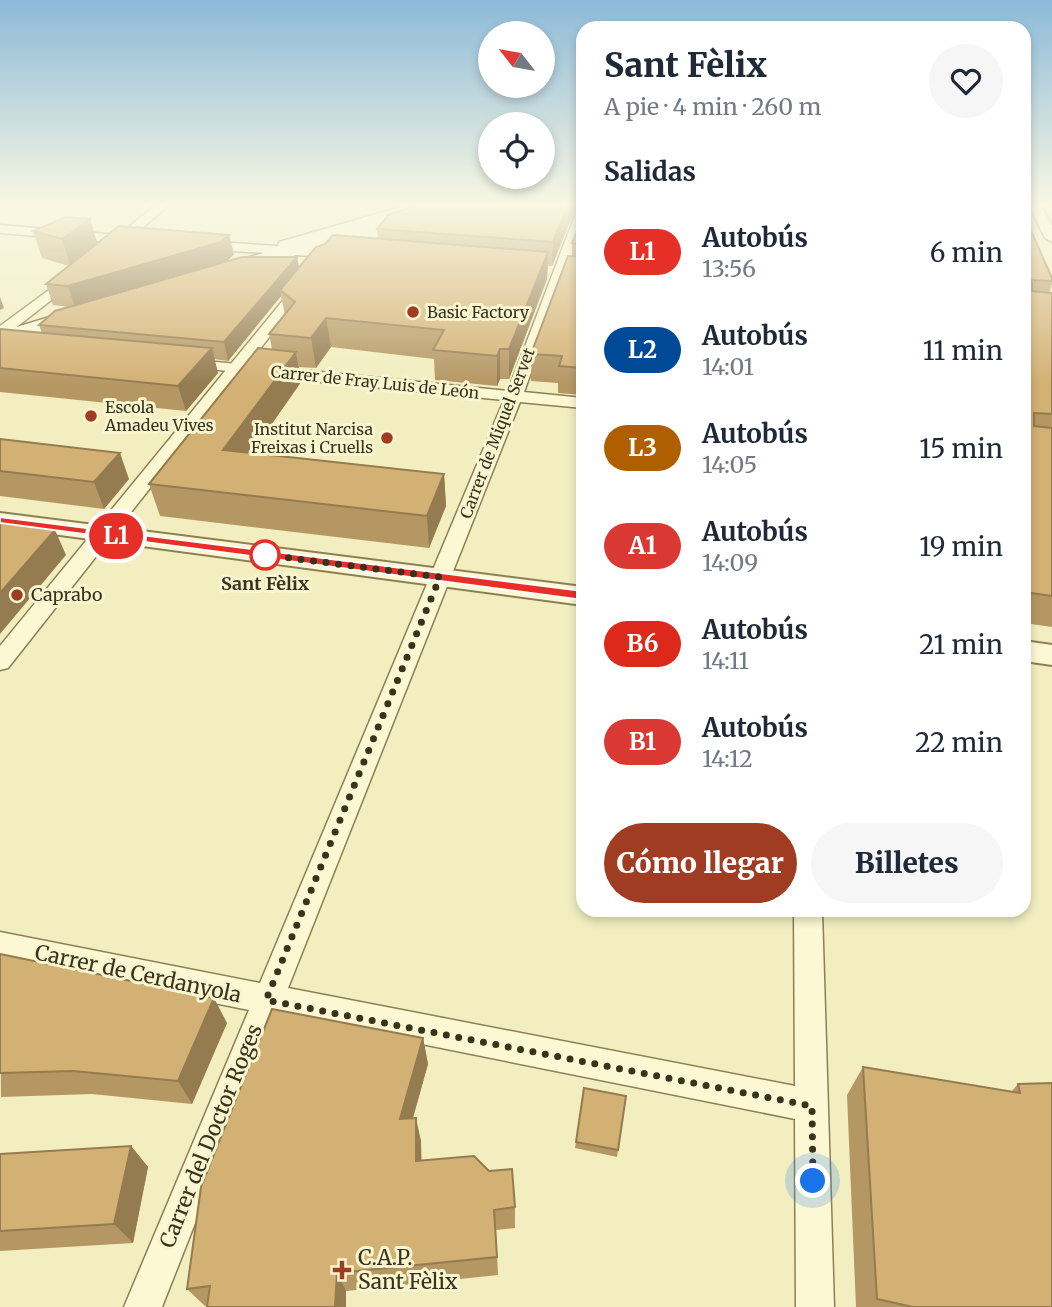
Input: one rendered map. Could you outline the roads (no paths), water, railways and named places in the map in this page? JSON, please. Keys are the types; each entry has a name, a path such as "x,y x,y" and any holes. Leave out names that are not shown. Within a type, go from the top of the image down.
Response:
{"main road":[{"path":"211,275 248,264"},
{"path":"0,339 95,310"}],"street":[{"path":"0,662 318,264"},
{"name":"Carrer de Miquel Servet","path":"440,577 513,396 561,264"},
{"path":"0,333 81,271"},
{"path":"0,346 23,348"},
{"name":"Carrer de Fray Luis de León","path":"183,363 576,402"},
{"path":"0,520 576,595"},
{"name":"Carrer del Doctor Roges","path":"143,1307 440,577"},
{"path":"1031,652 1052,655"},
{"path":"808,917 815,1307"},
{"name":"Carrer de Cerdanyola","path":"0,946 812,1106"}],"place":[{"name":"Basic Factory","path":"413,312"},
{"name":"Escola Amadeu Vives","path":"91,416"},
{"name":"Institut Narcisa Freixas i Cruells","path":"387,438"},
{"name":"Sant Fèlix","path":"265,555"},
{"name":"Caprabo","path":"17,595"},
{"name":"C.A.P. Sant Fèlix","path":"342,1270"}]}
